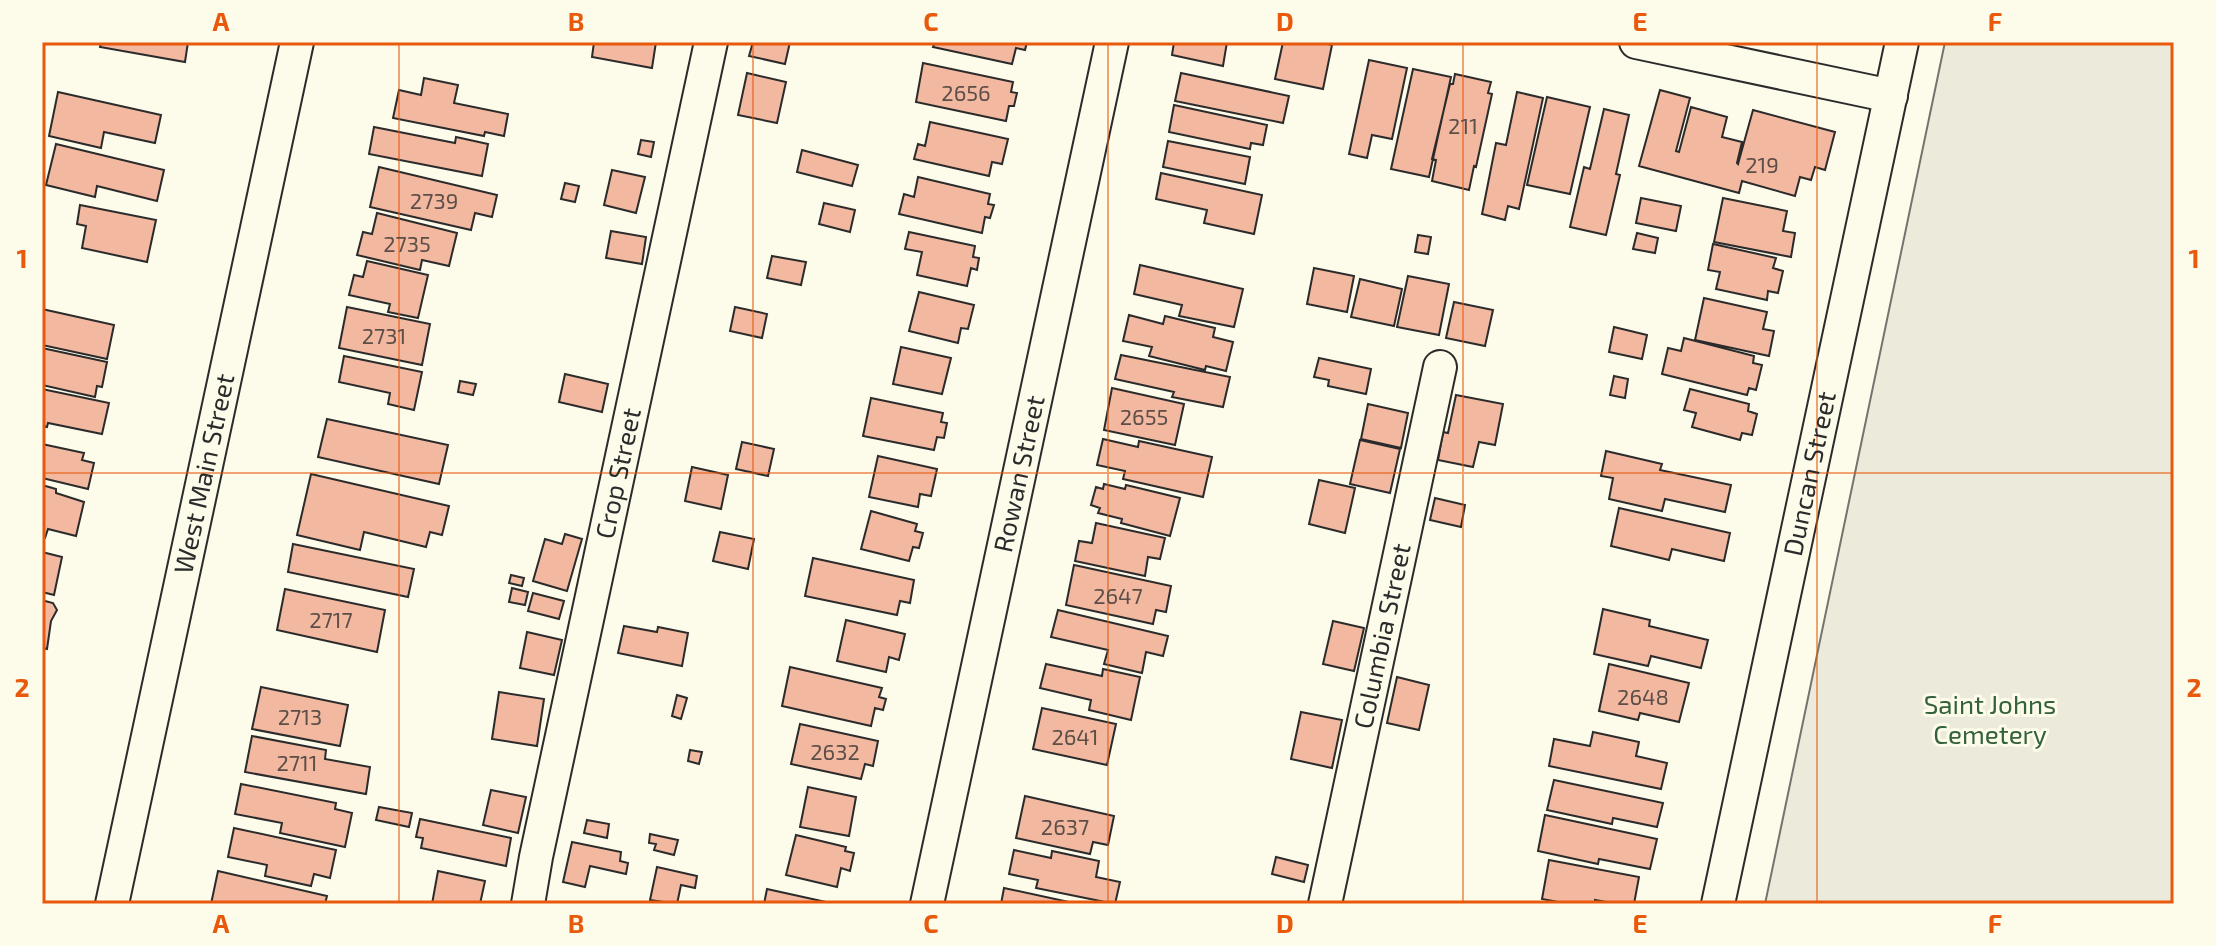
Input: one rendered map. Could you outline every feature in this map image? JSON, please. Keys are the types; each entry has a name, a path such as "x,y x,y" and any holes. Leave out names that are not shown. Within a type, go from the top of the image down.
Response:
{"street":[{"name":"West Main Street","path":"112,904 297,42"},
{"name":"Crop Street","path":"528,904 711,42"},
{"name":"Rowan Street","path":"927,904 1112,42"},
{"path":"1636,42 1891,96"},
{"name":"Duncan Street","path":"1718,904 1902,42"},
{"name":"Columbia Street","path":"1325,904 1440,367"}],"green space":[{"name":"Saint Johns Cemetery","path":"1945,42 2174,42 2174,904 1765,904"}],"building":[{"path":"101,42 188,42 185,62 100,47"},
{"path":"594,42 656,42 652,68 592,57"},
{"path":"753,42 790,42 785,64 749,56"},
{"path":"935,42 1027,42 1025,50 1016,48 1012,64 933,47"},
{"path":"1174,42 1227,42 1223,66 1172,55"},
{"path":"1283,42 1332,45 1323,89 1275,79"},
{"path":"1369,60 1407,68 1392,139 1372,135 1367,158 1349,154"},
{"path":"923,63 1013,82 1011,92 1017,93 1014,106 1009,106 1006,121 916,102"},
{"path":"1413,69 1451,77 1429,177 1391,169"},
{"path":"747,73 786,82 777,123 738,115"},
{"path":"1181,73 1289,96 1283,123 1175,101"},
{"path":"1455,74 1491,82 1488,93 1492,94 1469,190 1432,181 1436,160 1432,159"},
{"path":"424,78 458,85 454,103 508,114 504,136 485,132 484,136 393,118 399,90 421,95"},
{"path":"1660,90 1690,98 1676,151 1679,152 1691,107 1727,117 1722,137 1742,142 1738,164 1753,110 1835,132 1825,170 1815,167 1811,180 1800,177 1795,196 1742,181 1739,193 1639,166"},
{"path":"58,92 161,115 155,143 104,132 101,148 49,136"},
{"path":"1517,92 1543,98 1519,209 1508,206 1505,220 1482,214 1496,143 1506,145"},
{"path":"1547,97 1590,107 1570,194 1527,185"},
{"path":"1174,105 1267,125 1263,145 1251,143 1250,149 1169,132"},
{"path":"1604,109 1629,115 1616,174 1620,175 1606,235 1570,227 1584,167 1590,169"},
{"path":"930,122 1008,139 1002,164 992,162 989,176 914,159 918,144 925,146"},
{"path":"374,127 455,143 456,137 488,144 482,176 369,154"},
{"path":"641,140 654,142 651,157 638,154"},
{"path":"1168,141 1250,157 1245,184 1163,167"},
{"path":"56,144 164,170 157,201 97,186 95,197 46,185"},
{"path":"802,150 858,165 852,186 797,172"},
{"path":"379,167 497,195 492,217 475,213 471,230 370,207"},
{"path":"612,170 645,177 636,213 604,205"},
{"path":"1161,173 1262,195 1254,234 1204,223 1207,210 1156,199"},
{"path":"918,177 990,194 988,204 994,205 990,218 985,217 982,233 899,214 904,194 914,197"},
{"path":"565,183 579,186 575,202 561,199"},
{"path":"1641,198 1681,206 1676,231 1636,223"},
{"path":"1723,198 1787,211 1783,231 1795,233 1791,257 1714,242"},
{"path":"824,203 855,210 850,232 819,224"},
{"path":"80,205 156,220 147,262 82,248 86,226 77,224"},
{"path":"377,213 457,233 449,266 422,260 420,270 357,255 363,232 372,234"},
{"path":"611,231 646,237 642,264 606,258"},
{"path":"909,232 975,246 973,257 979,258 977,270 971,268 967,286 917,275 922,252 905,249"},
{"path":"1637,233 1658,238 1655,253 1633,249"},
{"path":"1418,235 1431,237 1428,254 1415,252"},
{"path":"1713,244 1776,258 1773,268 1783,271 1778,293 1768,291 1767,300 1716,289 1720,272 1708,270"},
{"path":"772,256 806,262 801,285 767,278"},
{"path":"367,261 428,275 418,318 388,312 390,304 349,295 354,275 363,277"},
{"path":"1140,265 1243,289 1234,327 1179,316 1182,305 1134,294"},
{"path":"1314,268 1354,276 1347,312 1307,304"},
{"path":"1408,276 1449,284 1439,335 1397,327"},
{"path":"1360,279 1402,289 1394,326 1351,317"},
{"path":"919,292 974,305 968,329 961,328 958,343 909,331"},
{"path":"1704,298 1767,312 1763,329 1774,331 1769,356 1695,340"},
{"path":"1454,302 1493,310 1485,346 1446,338"},
{"path":"347,307 430,324 422,365 339,348"},
{"path":"735,307 767,314 762,338 730,331"},
{"path":"42,309 114,325 107,359 42,345"},
{"path":"1129,315 1163,324 1165,316 1215,328 1213,337 1233,342 1226,371 1206,366 1205,370 1149,356 1152,347 1123,341"},
{"path":"1614,327 1647,335 1642,359 1609,352"},
{"path":"1684,338 1754,356 1753,363 1762,365 1756,390 1749,388 1747,395 1662,374 1668,348 1681,351"},
{"path":"901,347 951,358 942,394 893,384"},
{"path":"42,348 107,362 102,387 97,386 95,397 42,385"},
{"path":"1121,355 1230,377 1223,407 1172,397 1174,392 1115,379"},
{"path":"344,356 422,372 414,410 388,404 390,393 339,382"},
{"path":"1319,358 1371,369 1366,394 1328,386 1329,380 1314,377"},
{"path":"565,374 608,384 602,412 559,402"},
{"path":"1614,376 1628,379 1625,398 1610,395"},
{"path":"460,381 476,384 473,395 458,392"},
{"path":"1112,388 1184,404 1175,445 1104,430"},
{"path":"42,389 109,403 102,434 48,423 47,427 42,426"},
{"path":"1690,389 1749,404 1748,411 1757,414 1752,435 1742,433 1740,440 1692,427 1696,413 1684,410"},
{"path":"1456,395 1503,404 1495,445 1479,442 1473,467 1438,460 1443,432 1448,433"},
{"path":"871,398 943,413 941,422 947,423 944,438 937,437 934,450 863,436"},
{"path":"1368,404 1408,413 1401,448 1361,439"},
{"path":"327,419 448,445 439,484 318,457"},
{"path":"1103,439 1138,447 1139,441 1212,457 1203,497 1123,479 1125,471 1097,465"},
{"path":"1360,440 1400,449 1390,493 1350,484"},
{"path":"742,442 774,449 768,476 736,469"},
{"path":"42,444 84,453 82,460 94,463 88,489 42,478"},
{"path":"1606,451 1662,464 1660,470 1731,485 1725,512 1665,499 1662,511 1609,499 1613,478 1601,476"},
{"path":"878,456 937,469 931,496 920,494 918,507 869,497"},
{"path":"692,467 728,475 721,509 685,501"},
{"path":"311,474 449,506 442,535 430,532 426,547 364,532 360,550 297,535"},
{"path":"1319,480 1355,488 1345,533 1309,524"},
{"path":"1104,484 1125,489 1126,485 1180,498 1170,536 1121,523 1122,519 1098,513 1100,508 1091,505 1096,487 1103,489"},
{"path":"42,485 84,502 76,536 48,529 45,538 42,538"},
{"path":"1435,498 1465,505 1461,527 1430,520"},
{"path":"1619,508 1730,533 1724,561 1672,549 1669,560 1611,546"},
{"path":"871,511 917,524 915,531 923,533 919,548 913,547 909,561 861,549"},
{"path":"1096,523 1165,538 1160,559 1148,557 1145,576 1075,561 1079,541 1092,543"},
{"path":"720,532 754,539 748,569 713,561"},
{"path":"565,534 582,539 567,591 533,581 545,539 562,544"},
{"path":"293,544 414,569 408,597 288,572"},
{"path":"42,552 62,557 54,595 42,592"},
{"path":"813,558 914,580 910,603 900,601 897,615 805,596"},
{"path":"1074,565 1171,586 1166,612 1156,610 1153,624 1066,605"},
{"path":"511,575 524,578 522,586 509,583"},
{"path":"512,588 528,592 525,605 509,602"},
{"path":"285,589 385,610 377,652 277,630"},
{"path":"533,593 564,601 559,619 528,611"},
{"path":"42,603 53,603 57,610 51,621 47,649 42,648"},
{"path":"1603,609 1650,620 1649,626 1708,640 1701,668 1651,656 1648,666 1594,654"},
{"path":"1058,610 1168,636 1163,656 1146,652 1142,673 1104,664 1108,650 1051,637"},
{"path":"846,620 905,634 899,660 889,657 886,672 837,661"},
{"path":"1333,621 1364,628 1354,671 1323,664"},
{"path":"624,626 657,632 658,627 688,633 682,666 618,653"},
{"path":"527,632 562,640 554,675 520,668"},
{"path":"1046,664 1102,676 1103,669 1140,677 1131,720 1089,710 1091,700 1040,688"},
{"path":"1609,664 1689,683 1679,722 1640,713 1638,720 1599,711"},
{"path":"790,667 882,688 879,697 886,699 883,710 875,708 871,726 782,706"},
{"path":"1397,677 1429,685 1419,730 1387,723"},
{"path":"261,687 348,705 340,746 252,729"},
{"path":"499,692 544,699 537,746 492,739"},
{"path":"677,695 687,698 681,719 672,716"},
{"path":"1042,708 1116,724 1107,765 1033,749"},
{"path":"1301,712 1342,720 1332,768 1291,759"},
{"path":"800,724 878,741 873,766 865,764 861,779 791,764"},
{"path":"1593,732 1639,742 1636,756 1667,763 1661,789 1549,766 1554,739 1590,746"},
{"path":"252,736 326,750 325,759 370,767 366,794 245,772"},
{"path":"690,750 702,752 699,764 688,761"},
{"path":"1554,780 1663,803 1657,827 1613,818 1612,824 1547,810"},
{"path":"241,784 336,803 335,809 352,813 345,847 280,833 282,823 235,814"},
{"path":"808,787 856,797 849,836 800,827"},
{"path":"491,790 526,797 518,833 483,825"},
{"path":"1025,796 1114,816 1108,845 1093,842 1090,854 1016,838"},
{"path":"379,807 412,813 409,827 376,820"},
{"path":"1545,815 1657,839 1650,869 1599,859 1598,864 1538,851"},
{"path":"420,819 511,838 506,866 421,848 423,838 416,837"},
{"path":"587,820 609,824 607,838 584,833"},
{"path":"234,828 336,850 330,878 314,874 311,886 265,876 267,865 228,857"},
{"path":"650,834 678,840 674,855 654,850 656,844 649,843"},
{"path":"796,835 846,847 845,851 854,853 850,871 841,868 837,887 786,875"},
{"path":"572,842 621,852 620,861 628,863 626,874 590,866 585,887 563,882"},
{"path":"1014,850 1051,858 1052,851 1099,861 1096,877 1120,882 1115,904 1036,888 1038,880 1009,874"},
{"path":"1276,857 1308,865 1304,882 1272,874"},
{"path":"1549,860 1639,877 1634,904 1595,900 1595,904 1569,904 1542,899"},
{"path":"657,867 697,876 695,888 681,885 677,904 650,900"},
{"path":"218,871 327,896 325,904 211,904"},
{"path":"438,871 485,881 480,904 432,904"},
{"path":"1004,888 1078,904 1001,904"},
{"path":"767,889 835,904 764,904"}]}
